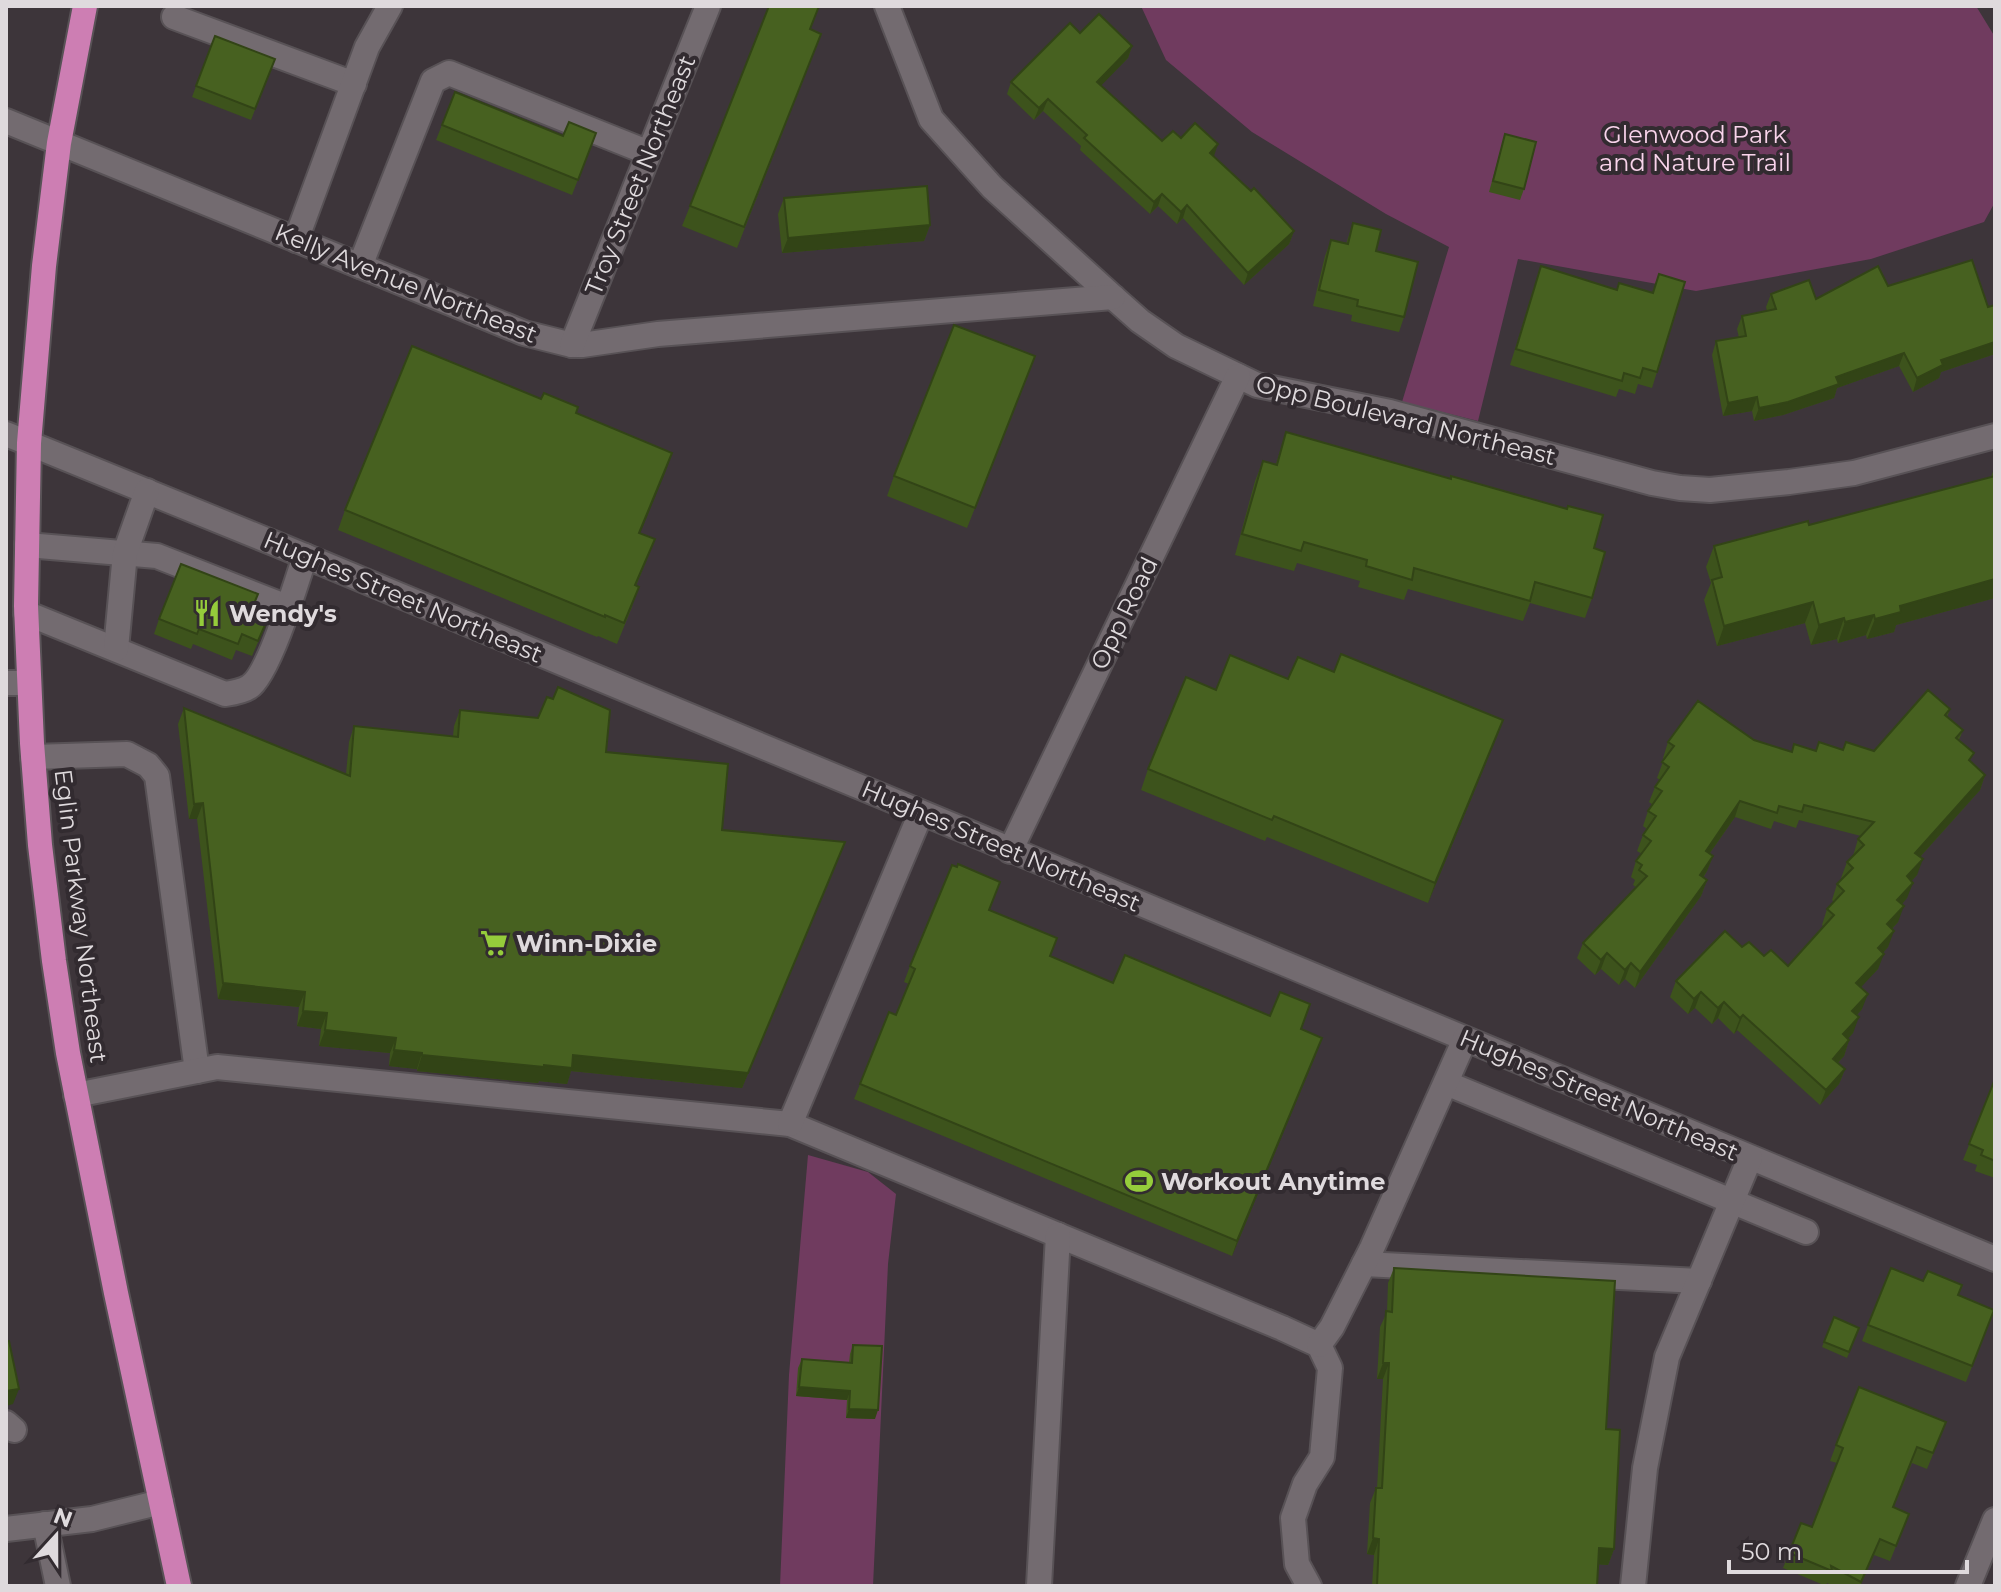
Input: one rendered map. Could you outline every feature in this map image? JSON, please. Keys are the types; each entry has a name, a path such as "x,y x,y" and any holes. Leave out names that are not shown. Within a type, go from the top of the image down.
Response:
{"highway":[{"name":"Eglin Parkway Northeast","path":"85,6 59,143 44,266 29,443 26,613 18,683 33,757 54,961 76,1095 179,1586"}],"street":[{"path":"296,240 367,47 390,6"},
{"name":"Troy Street Northeast","path":"572,345 708,6"},
{"name":"Opp Boulevard Northeast","path":"887,6 931,119 992,187 1140,321 1176,346 1257,385 1390,412 1680,488 1710,490 1854,473 1995,436"},
{"path":"174,17 354,84"},
{"path":"360,266 433,81 449,73 649,153"},
{"name":"Kelly Avenue Northeast","path":"6,121 524,333 572,345 658,334 1113,297"},
{"name":"Opp Road","path":"1010,851 1238,376"},
{"name":"Hughes Street Northeast","path":"6,434 1995,1259"},
{"path":"116,649 125,553 147,491"},
{"path":"27,545 157,556 287,607"},
{"path":"26,613 225,694 251,687 262,669 305,556"},
{"path":"33,757 127,754 148,765 157,776 197,1071"},
{"path":"790,1124 921,813"},
{"path":"1319,1345 1332,1327 1364,1264 1465,1039"},
{"path":"76,1095 217,1067 790,1124 1319,1345 1330,1368 1322,1457 1305,1484 1293,1518 1297,1564 1309,1586"},
{"path":"1446,1083 1806,1232"},
{"path":"1633,1586 1645,1468 1667,1357 1750,1158"},
{"path":"1039,1586 1058,1235"},
{"path":"1364,1264 1699,1281"},
{"path":"6,1529 92,1519 161,1502"},
{"path":"1968,1586 1995,1520"},
{"path":"45,1524 58,1586"}],"green space":[{"name":"Glenwood Park and Nature Trail","path":"1141,6 1976,6 1995,37 1995,202 1984,222 1871,259 1696,291 1518,259 1478,421 1402,402 1449,247 1386,214 1252,132 1166,60"},
{"path":"808,1155 868,1172 896,1194 888,1264 873,1586 780,1586 789,1375"}],"building":[{"path":"769,6 819,6 810,29 821,34 744,227 690,206"},
{"path":"1099,14 1132,46 1097,82 1162,141 1173,131 1181,138 1195,123 1218,144 1210,153 1251,191 1254,188 1294,231 1248,273 1187,205 1181,212 1162,194 1154,202 1084,138 1087,135 1048,99 1039,108 1011,82 1070,23 1080,33"},
{"path":"215,36 275,59 255,109 196,86"},
{"path":"455,92 563,136 569,122 596,133 578,180 442,125"},
{"path":"1505,134 1536,142 1524,189 1493,181"},
{"path":"927,186 930,225 788,238 784,198"},
{"path":"1353,223 1381,230 1376,251 1418,262 1404,317 1357,306 1358,300 1319,290 1331,240 1348,244"},
{"path":"1972,260 1988,307 1995,305 1995,342 1941,360 1943,365 1917,378 1904,353 1836,377 1839,384 1788,402 1759,408 1757,397 1728,403 1716,341 1746,336 1742,316 1776,309 1771,294 1809,280 1816,299 1878,266 1888,286"},
{"path":"1541,266 1617,290 1619,283 1653,293 1659,274 1685,282 1657,372 1643,368 1640,378 1624,373 1622,381 1516,349"},
{"path":"954,325 1035,356 975,508 894,476"},
{"path":"412,346 541,399 544,393 578,407 576,413 672,453 639,533 655,539 635,585 639,587 624,623 345,510"},
{"path":"1286,432 1451,479 1451,476 1567,509 1568,506 1603,515 1594,548 1605,552 1592,598 1535,582 1530,601 1414,568 1412,580 1366,566 1367,560 1304,542 1301,551 1242,534 1263,461 1277,465"},
{"path":"1995,476 1995,579 1900,606 1901,612 1875,619 1874,615 1845,622 1844,618 1819,625 1813,602 1724,626 1712,580 1722,577 1714,546 1808,521 1809,525"},
{"name":"Wendy's","path":"181,564 258,594 251,611 268,618 258,641 242,634 238,644 199,629 197,634 159,619"},
{"path":"1341,654 1503,720 1435,883 1274,816 1272,820 1148,769 1186,677 1216,690 1230,655 1288,679 1298,657 1334,672"},
{"path":"558,687 610,710 606,752 728,764 722,830 845,842 748,1073 573,1055 572,1068 422,1055 394,1050 396,1038 325,1030 327,1013 303,1011 305,992 223,983 203,803 194,804 184,708 350,776 354,726 458,737 460,710 538,718 547,697 553,699"},
{"path":"1928,690 1950,709 1945,715 1963,730 1956,738 1974,753 1969,760 1985,775 1915,853 1923,859 1907,876 1913,883 1897,900 1904,906 1887,924 1894,931 1878,948 1884,954 1856,983 1868,994 1852,1011 1859,1017 1843,1034 1849,1040 1833,1059 1845,1069 1826,1090 1743,1015 1740,1018 1724,1002 1718,1008 1701,992 1694,999 1676,981 1725,931 1742,947 1749,942 1764,956 1771,950 1788,966 1834,915 1827,909 1844,891 1837,884 1853,868 1847,862 1864,845 1858,839 1874,822 1804,805 1802,812 1779,806 1777,813 1740,801 1706,851 1713,856 1700,875 1707,880 1640,972 1631,963 1625,970 1607,953 1601,960 1583,943 1647,876 1639,870 1642,865 1636,861 1651,841 1643,835 1656,816 1648,811 1662,791 1655,787 1669,767 1662,762 1674,746 1668,742 1698,701 1754,740 1792,752 1794,744 1816,751 1819,742 1843,750 1846,742 1874,751"},
{"path":"958,864 1000,882 989,910 1057,938 1050,956 1113,983 1125,955 1270,1016 1280,992 1310,1004 1301,1029 1322,1038 1237,1241 860,1084 889,1012 896,1015 915,969 910,966 952,865 957,867"},
{"path":"1995,1079 1995,1161 1981,1155 1983,1150 1969,1144"},
{"path":"1394,1268 1615,1281 1606,1429 1620,1430 1614,1549 1599,1548 1597,1586 1377,1586 1379,1539 1373,1538 1376,1488 1382,1488 1389,1363 1383,1363 1386,1311 1392,1312"},
{"path":"1891,1268 1923,1281 1928,1271 1962,1285 1958,1295 1994,1310 1972,1366 1868,1325"},
{"path":"1834,1317 1859,1328 1849,1352 1824,1342"},
{"path":"6,1341 9,1341 19,1389 6,1391"},
{"path":"853,1345 882,1346 878,1410 849,1409 850,1391 799,1387 802,1359 852,1363"},
{"path":"1859,1387 1946,1422 1933,1453 1917,1447 1893,1507 1909,1514 1896,1546 1880,1539 1861,1582 1831,1566 1832,1571 1789,1553 1801,1523 1812,1527 1843,1448 1836,1445"}],"place":[{"name":"Wendy's","path":"207,613"},
{"name":"Winn-Dixie","path":"494,943"},
{"name":"Workout Anytime","path":"1139,1181"}]}
